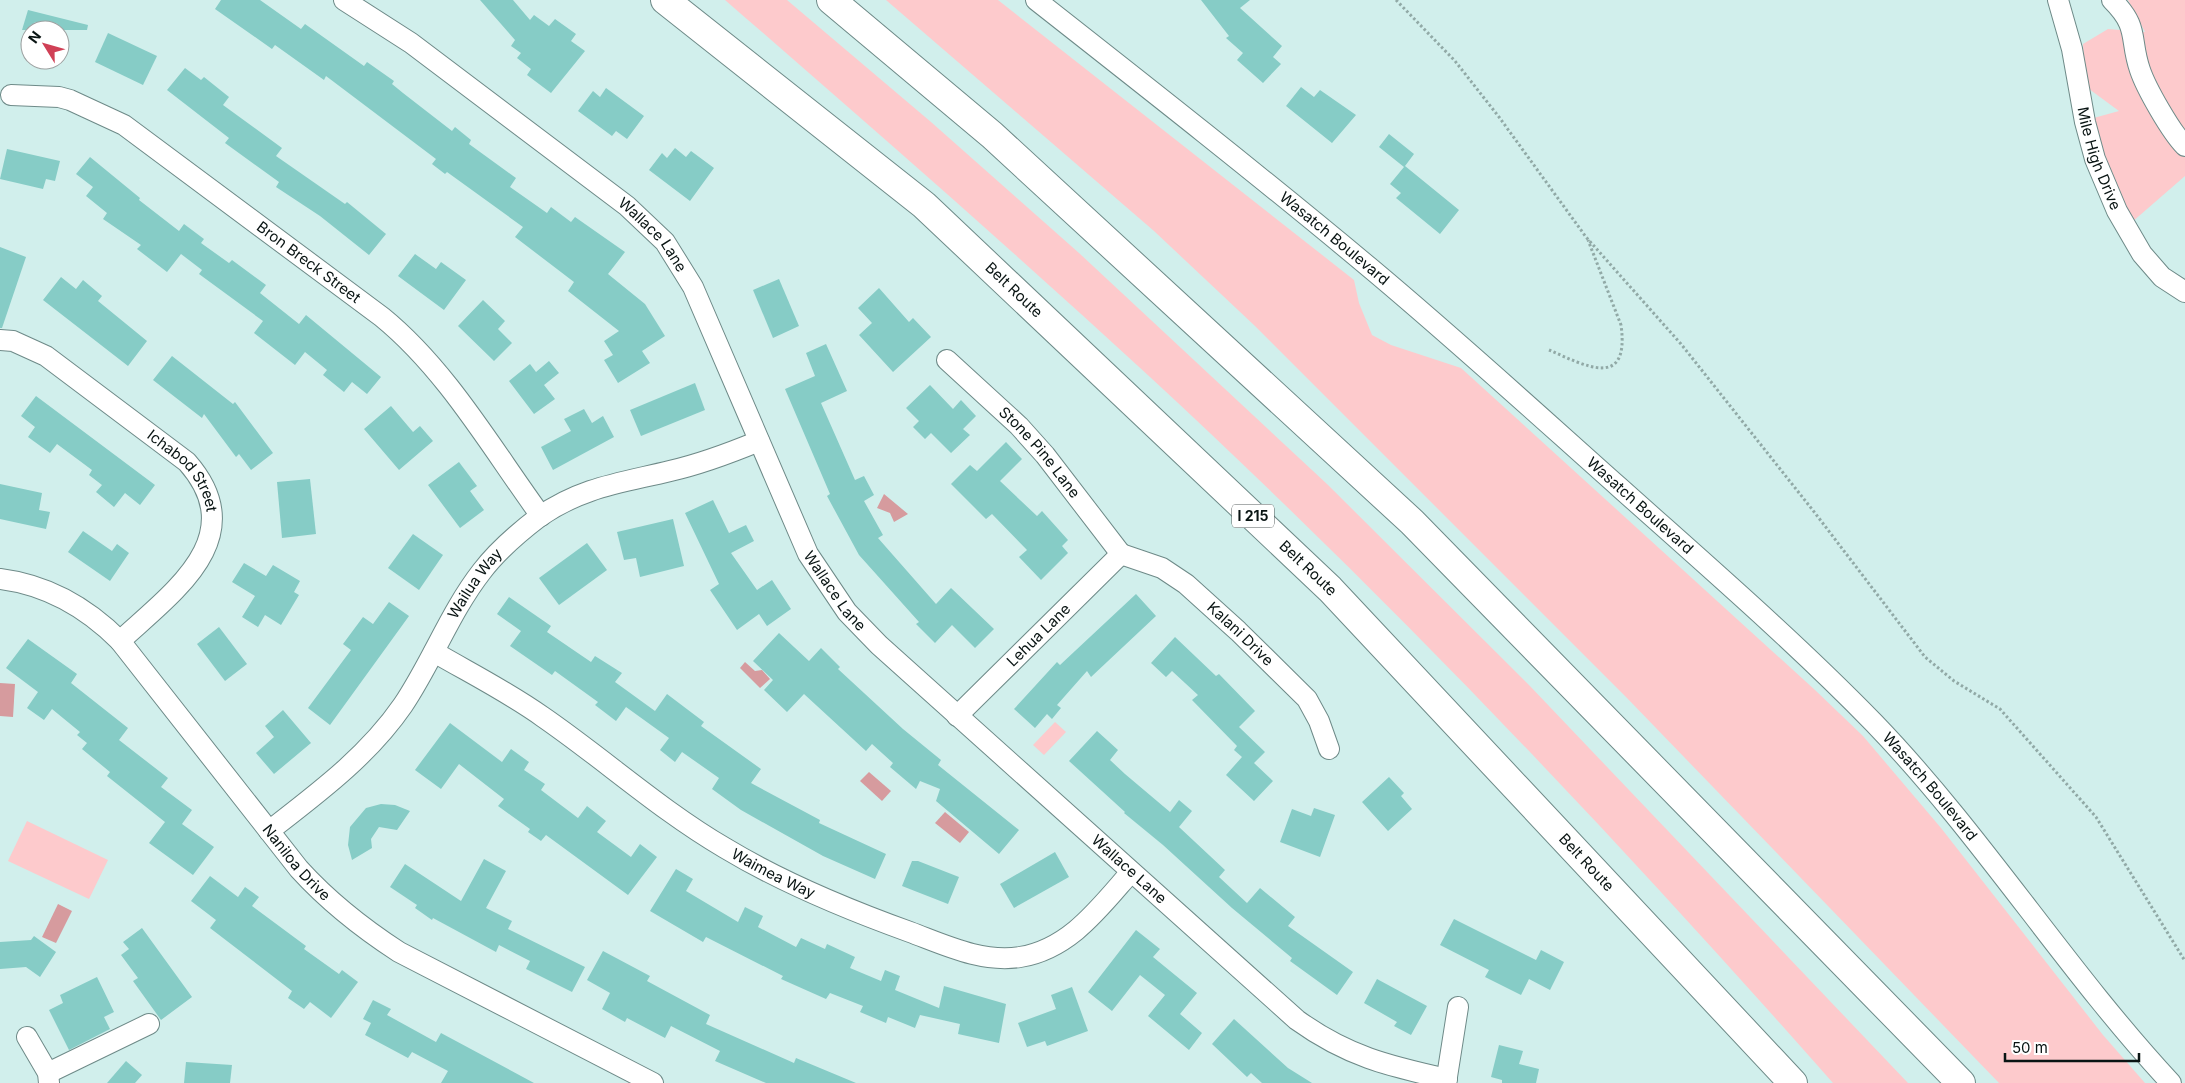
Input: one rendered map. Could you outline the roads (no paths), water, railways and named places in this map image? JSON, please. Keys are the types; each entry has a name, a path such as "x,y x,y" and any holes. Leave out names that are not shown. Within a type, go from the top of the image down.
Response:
{"highway":[{"name":"Belt Route","path":"665,0 924,205 1330,589 1793,1083"},
{"path":"831,0 992,135 1412,522 1961,1083"}],"street":[{"name":"Wallace Lane","path":"344,0 411,43 627,206 654,229 676,256 693,287 798,534 833,593 868,634 1282,1008 1313,1032 1365,1058 1447,1081"},
{"name":"Wasatch Boulevard","path":"1036,0 1298,208 1436,324 1670,532 1821,672 1873,723 1920,775 2108,1011 2171,1083"},
{"name":"Mile High Drive","path":"2058,0 2078,75 2085,122 2095,159 2117,211 2142,254 2162,277 2185,292"},
{"path":"2112,0 2131,24 2140,71 2185,146"},
{"name":"Bron Breck Street","path":"11,95 59,97 70,100 124,125 394,327 417,348 440,376 541,516"},
{"name":"Ichabod Street","path":"7,340 46,356 187,462 200,477 208,496 211,531 206,549 197,566 120,640"},
{"name":"Stone Pine Lane","path":"947,360 998,406 1045,454 1121,554"},
{"name":"Wailua Way","path":"269,831 327,786 371,745 402,706 481,571 504,546 541,516 570,500 602,486 698,464 759,441"},
{"name":"Lehua Lane","path":"957,716 1121,554"},
{"name":"Kalani Drive","path":"1121,554 1141,559 1170,573 1186,584 1238,631 1307,699 1319,721 1329,749"},
{"name":"Naniloa Drive","path":"0,579 33,585 65,598 103,624 120,640 269,831 314,885 349,917 399,952 653,1083"},
{"name":"Waimea Way","path":"434,652 543,717 689,826 725,848 792,884 836,904 967,953 996,958 1020,957 1043,951 1067,938 1083,925 1131,872"},
{"path":"1447,1081 1458,1007"},
{"path":"27,1038 49,1078 149,1024"}]}
